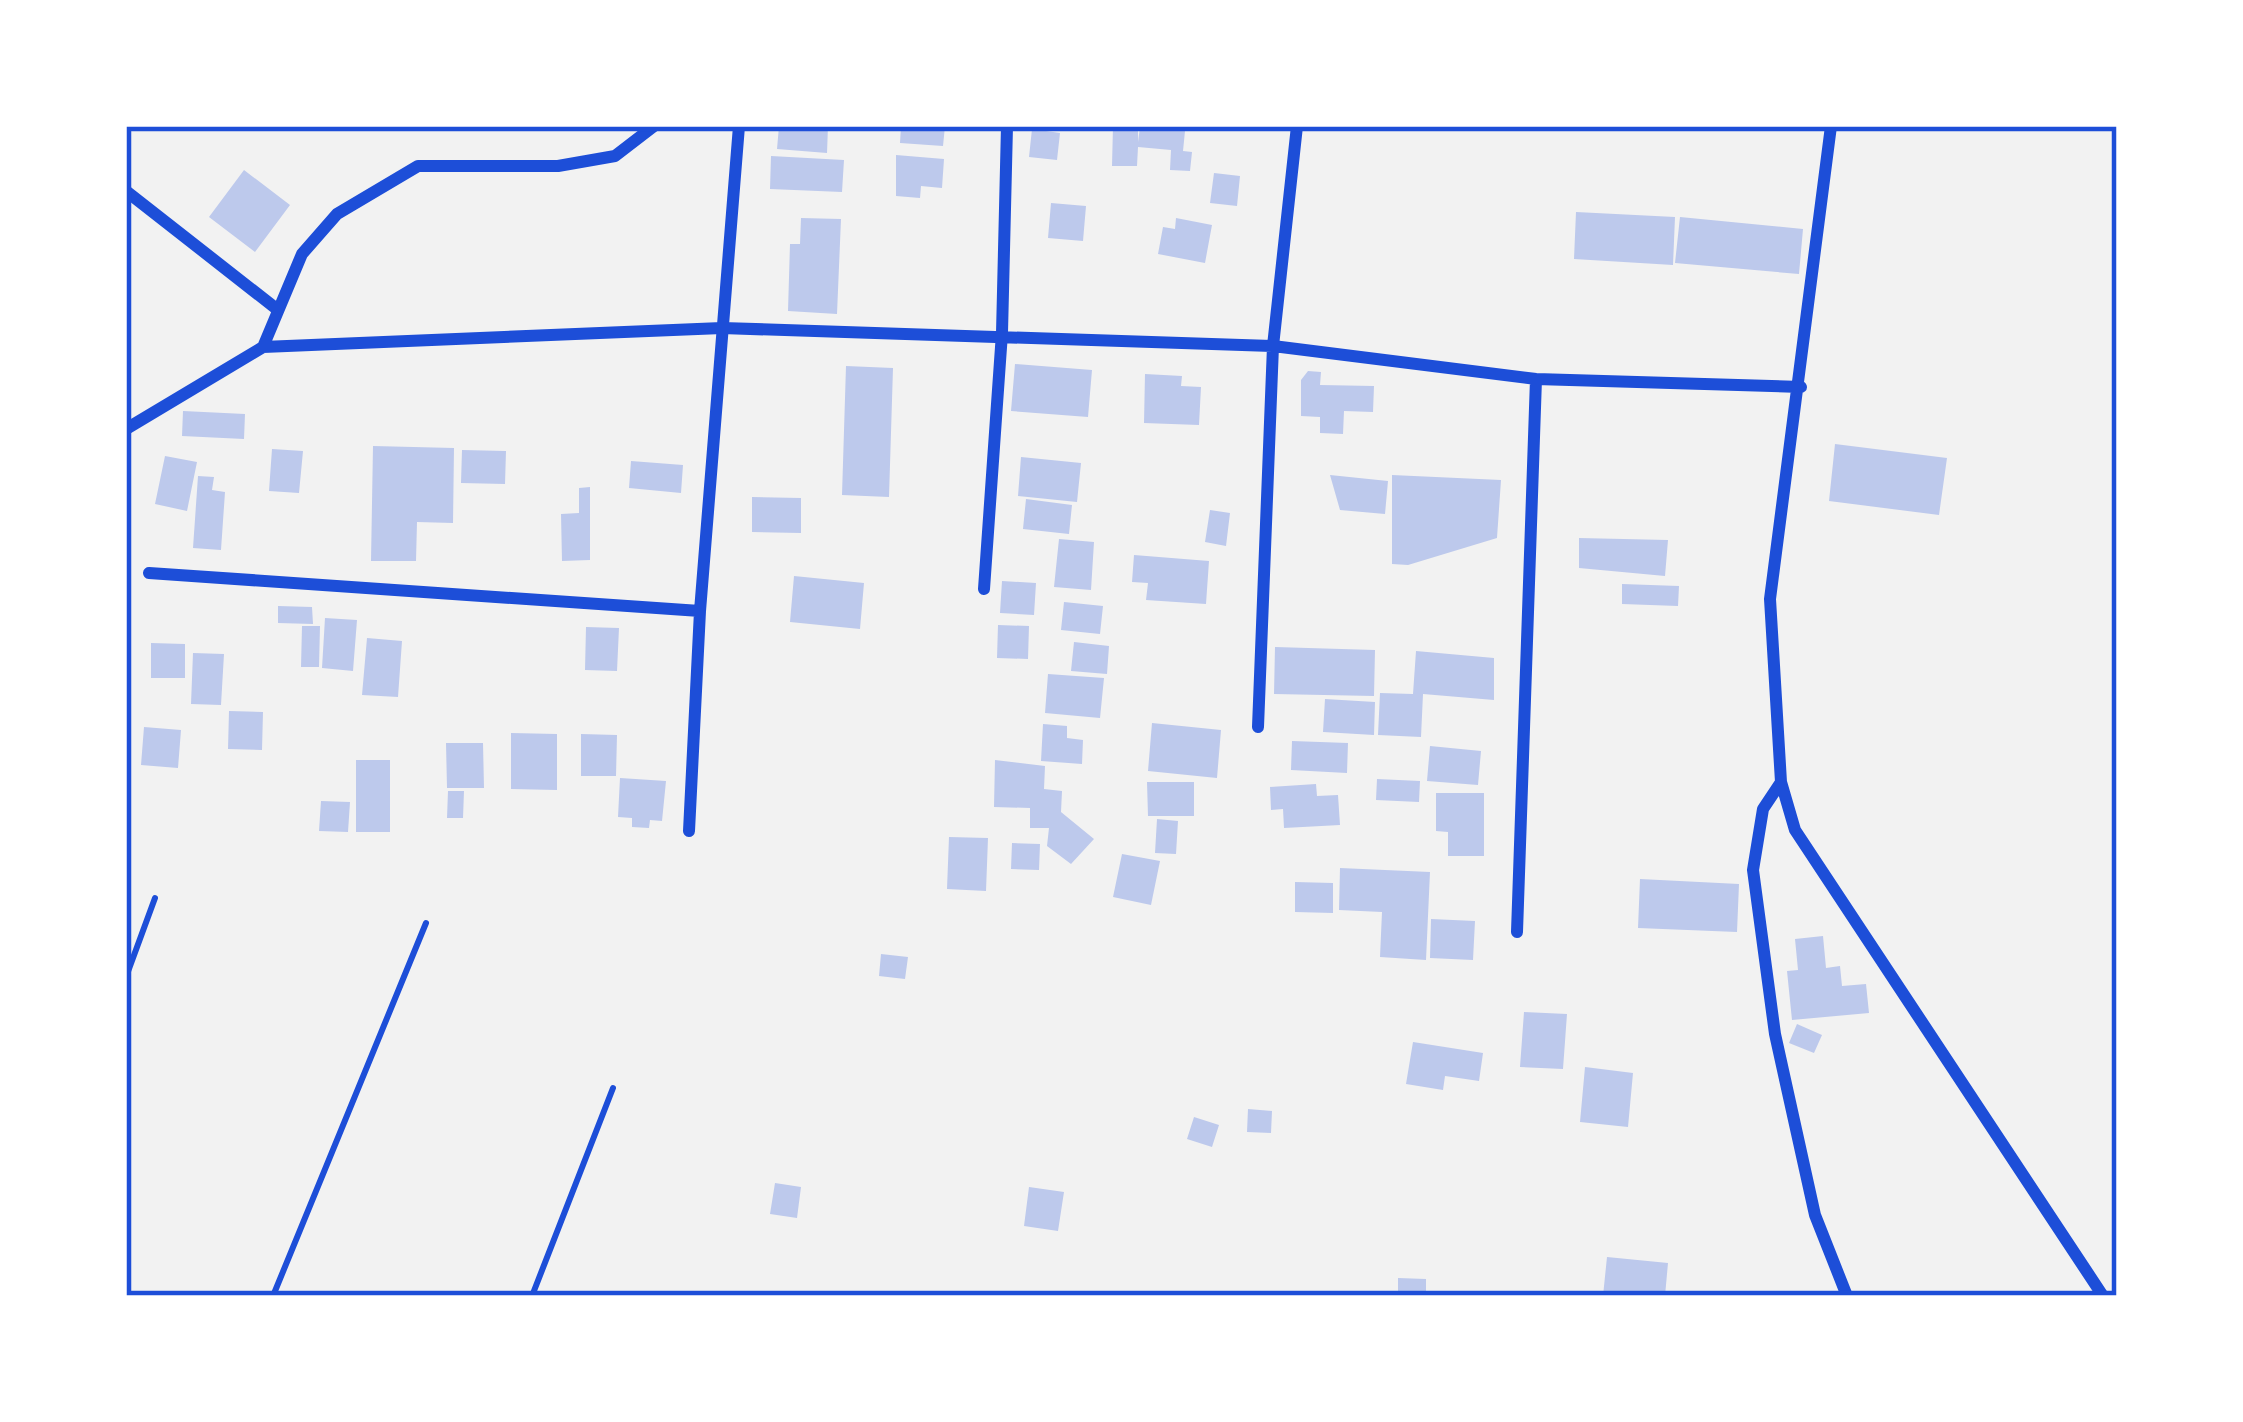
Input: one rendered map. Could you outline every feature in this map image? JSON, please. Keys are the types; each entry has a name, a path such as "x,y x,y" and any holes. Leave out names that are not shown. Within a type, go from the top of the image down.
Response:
{"street":[{"path":"263,347 302,254 337,214 418,166 559,166 615,156 654,126"},
{"path":"689,831 700,611 739,126"},
{"path":"984,590 1002,333 1007,126"},
{"path":"1258,727 1273,346 1297,126"},
{"path":"1832,126 1802,387 1770,599 1780,782 1796,830 2103,1296"},
{"path":"126,190 278,310"},
{"path":"126,429 263,347 722,328 1002,333 1273,346 1536,379 1802,387"},
{"path":"1517,932 1536,379"},
{"path":"149,573 700,611"},
{"path":"1780,782 1763,809 1754,870 1785,1079 1815,1214 1846,1296"}],"path":[{"path":"126,977 155,898"},
{"path":"273,1296 426,922"},
{"path":"532,1296 613,1088"}],"building":[{"path":"779,126 828,126 827,153 777,149"},
{"path":"901,126 945,126 943,146 900,143"},
{"path":"1113,126 1138,126 1138,142 1140,127 1185,131 1183,151 1192,152 1190,171 1170,170 1171,150 1138,147 1137,166 1112,166"},
{"path":"1032,129 1060,133 1057,160 1029,157"},
{"path":"896,155 944,159 942,188 921,186 920,198 896,196"},
{"path":"771,156 844,160 842,192 770,189"},
{"path":"244,170 290,205 255,252 209,217"},
{"path":"1214,173 1240,176 1237,206 1210,203"},
{"path":"1051,203 1086,206 1083,241 1048,238"},
{"path":"1576,212 1675,217 1673,265 1574,259"},
{"path":"1680,217 1803,229 1799,274 1675,263"},
{"path":"801,218 841,219 837,314 788,311 790,244 800,244"},
{"path":"1176,218 1212,225 1205,263 1158,254 1163,227 1175,229"},
{"path":"1015,364 1092,370 1088,417 1011,411"},
{"path":"846,366 893,368 889,497 842,495"},
{"path":"1308,371 1321,372 1320,385 1374,386 1373,412 1344,411 1343,434 1320,433 1320,417 1301,416 1301,380"},
{"path":"1145,374 1182,376 1181,386 1201,387 1199,425 1144,423"},
{"path":"183,411 245,414 244,439 182,436"},
{"path":"1835,444 1947,458 1939,515 1829,501"},
{"path":"373,446 454,448 453,523 417,522 416,561 371,561"},
{"path":"272,449 303,451 299,493 269,491"},
{"path":"462,450 506,451 505,484 461,483"},
{"path":"165,456 197,462 187,511 155,504"},
{"path":"1021,457 1081,463 1077,502 1018,496"},
{"path":"631,461 683,465 681,493 629,488"},
{"path":"1330,475 1388,481 1385,514 1340,510"},
{"path":"1392,475 1501,480 1497,538 1408,565 1392,564"},
{"path":"198,476 214,477 212,490 225,492 221,550 193,548"},
{"path":"590,487 590,560 562,561 561,514 579,513 579,488"},
{"path":"752,497 801,498 801,533 752,532"},
{"path":"1026,499 1072,505 1069,534 1023,529"},
{"path":"1210,510 1230,513 1226,546 1205,542"},
{"path":"1579,538 1668,540 1665,576 1579,568"},
{"path":"1059,539 1094,542 1091,590 1054,587"},
{"path":"1134,555 1209,561 1206,604 1146,600 1148,583 1132,582"},
{"path":"794,576 864,583 860,629 790,622"},
{"path":"1002,581 1036,583 1034,615 1000,613"},
{"path":"1622,584 1679,586 1678,606 1622,604"},
{"path":"1064,602 1103,606 1100,634 1061,630"},
{"path":"278,606 312,607 313,624 278,623"},
{"path":"325,618 357,620 353,671 322,668"},
{"path":"998,625 1029,626 1028,659 997,658"},
{"path":"302,626 320,626 319,667 301,667"},
{"path":"586,627 619,628 617,671 585,670"},
{"path":"367,638 402,641 398,697 362,695"},
{"path":"1074,642 1109,646 1107,674 1071,671"},
{"path":"151,643 185,644 185,678 151,678"},
{"path":"1275,647 1375,650 1374,696 1274,694"},
{"path":"1416,651 1494,658 1494,700 1423,694 1421,737 1378,735 1380,693 1413,694"},
{"path":"193,653 224,654 221,705 191,704"},
{"path":"1048,674 1104,678 1100,718 1045,713"},
{"path":"1325,699 1375,702 1374,735 1323,732"},
{"path":"229,711 263,712 262,750 228,749"},
{"path":"1152,723 1221,730 1217,778 1148,771"},
{"path":"1043,724 1067,726 1067,738 1083,740 1082,764 1041,761"},
{"path":"144,727 181,730 178,768 141,765"},
{"path":"511,733 557,734 557,790 511,789"},
{"path":"581,734 617,735 616,776 581,776"},
{"path":"1292,741 1348,743 1347,773 1291,770"},
{"path":"446,743 483,743 484,788 447,788"},
{"path":"1430,746 1481,751 1478,785 1427,781"},
{"path":"356,760 390,760 390,832 356,832"},
{"path":"995,760 1045,766 1044,789 1062,791 1061,812 1094,839 1071,864 1047,846 1049,828 1030,828 1030,808 994,807"},
{"path":"620,778 666,781 662,821 650,820 649,828 632,827 632,818 618,817"},
{"path":"1377,779 1420,781 1419,802 1376,800"},
{"path":"1147,782 1194,782 1194,816 1148,816"},
{"path":"1316,784 1317,796 1338,795 1340,825 1284,828 1283,809 1271,810 1270,787"},
{"path":"448,791 464,791 463,818 447,818"},
{"path":"1436,793 1484,793 1484,856 1448,856 1448,832 1436,831"},
{"path":"321,801 350,802 348,832 319,831"},
{"path":"1157,819 1178,821 1176,854 1155,853"},
{"path":"949,837 988,838 986,891 947,889"},
{"path":"1012,843 1040,844 1039,870 1011,869"},
{"path":"1122,854 1160,861 1151,905 1113,897"},
{"path":"1340,868 1430,872 1426,960 1380,957 1382,912 1339,910"},
{"path":"1640,879 1739,884 1737,932 1638,928"},
{"path":"1295,882 1333,883 1333,913 1295,912"},
{"path":"1431,919 1475,921 1473,960 1430,958"},
{"path":"1823,936 1826,968 1840,966 1842,986 1866,984 1869,1013 1792,1020 1787,971 1798,970 1795,939"},
{"path":"881,954 908,957 905,979 879,976"},
{"path":"1524,1012 1567,1014 1563,1069 1520,1067"},
{"path":"1797,1024 1822,1035 1814,1053 1789,1043"},
{"path":"1413,1042 1483,1053 1479,1081 1445,1076 1443,1090 1406,1084"},
{"path":"1585,1067 1633,1073 1628,1127 1580,1122"},
{"path":"1248,1109 1272,1111 1271,1133 1247,1132"},
{"path":"1194,1117 1219,1125 1212,1147 1187,1139"},
{"path":"775,1183 801,1187 797,1218 770,1214"},
{"path":"1029,1187 1064,1192 1058,1231 1024,1226"},
{"path":"1607,1257 1668,1263 1665,1296 1603,1296"},
{"path":"1398,1278 1426,1279 1426,1296 1398,1296"}]}
